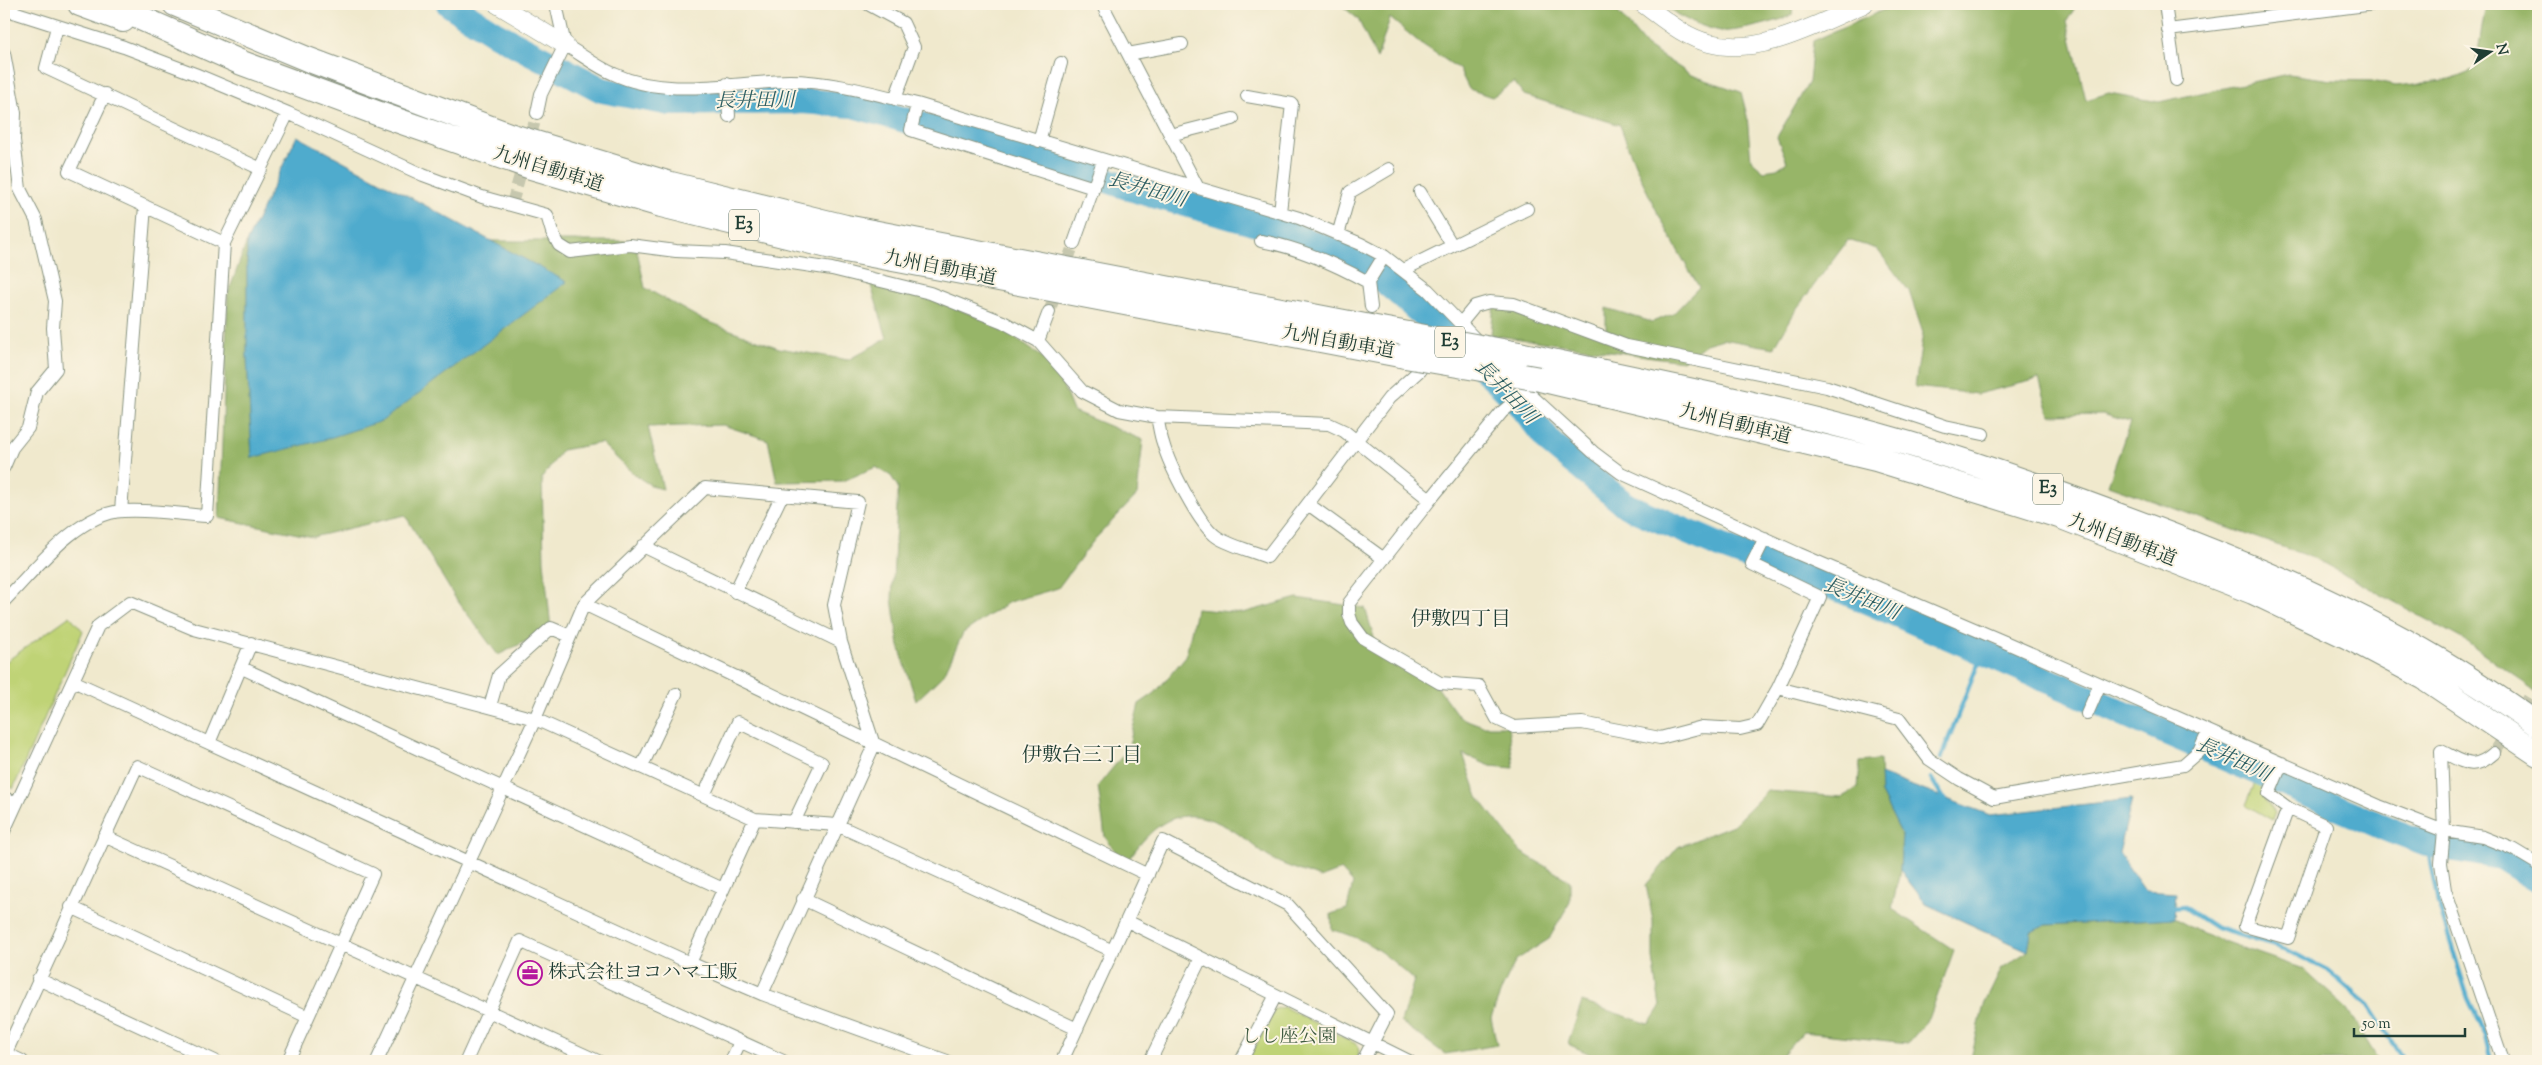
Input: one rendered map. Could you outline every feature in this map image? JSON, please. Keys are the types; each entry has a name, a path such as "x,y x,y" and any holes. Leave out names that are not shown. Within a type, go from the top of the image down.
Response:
{"highway":[{"path":"80,4 242,63"},
{"name":"九州自動車道","path":"109,4 242,63 531,167 661,205 840,249 1413,363 1528,389 1876,459 2059,516 2253,592 2348,637 2425,678 2538,754"},
{"name":"九州自動車道","path":"175,4 307,59 509,135 667,183 856,229 1380,330 1519,354 1777,409 1973,463 2069,496 2172,536 2356,615 2437,659 2538,725"}],"street":[{"path":"497,4 564,48 615,75 628,79 672,86 790,81 854,89 917,104 1103,161 1197,186 1280,212 1338,235 1384,256 1428,290 1593,452 1621,473 2100,684 2204,741 2280,767 2444,831 2483,837 2513,849 2538,864"},
{"path":"537,113 541,94 564,48 556,4"},
{"path":"868,4 902,23 914,48 895,99"},
{"path":"1102,4 1197,186"},
{"path":"1643,4 1692,37 1710,43 1728,45 1751,45 1778,39 1864,4"},
{"path":"2164,4 2176,80"},
{"path":"2168,30 2374,4"},
{"path":"4,9 159,61 288,113 423,175 482,197 547,215 552,232 560,245 570,252 630,245 676,251 725,253 832,269 930,293 1003,322 1038,341 1082,390 1119,410 1157,416 1329,424 1344,431 1430,500"},
{"path":"57,27 46,68 105,94 261,169"},
{"path":"1128,54 1182,44"},
{"path":"4,53 15,113 14,140 20,189 36,220 55,301 53,328 56,369 37,392 28,428 12,448 4,467"},
{"path":"1039,141 1061,63"},
{"path":"727,84 729,116"},
{"path":"105,94 69,171 224,243"},
{"path":"1247,96 1292,104 1280,212"},
{"path":"917,104 911,130 1094,188"},
{"path":"4,601 78,527 95,518 121,511 207,516 224,243 288,113"},
{"path":"1170,135 1233,120"},
{"path":"1074,243 1103,161"},
{"path":"1338,235 1350,192 1389,169"},
{"path":"1420,192 1452,245"},
{"path":"121,511 145,206"},
{"path":"1403,270 1527,209"},
{"path":"1261,241 1275,243 1337,266 1368,282"},
{"path":"1371,307 1368,282 1384,256"},
{"path":"1461,323 1475,306 1489,302 1514,304 1627,346 1827,387 1945,426 1983,434"},
{"path":"1038,341 1049,312"},
{"path":"1157,416 1163,444 1199,517 1218,538 1267,557 1356,442 1413,363"},
{"path":"1528,389 1502,412 1430,500 1350,603 1349,614 1352,623 1363,638 1440,683 1479,686 1497,719 1514,727 1582,723 1660,738 1702,727 1740,729 1757,725 1778,688 1820,597 1752,564 1765,538"},
{"path":"377,1061 501,788 535,719 584,604 705,488 858,502 834,605 841,642 874,745 762,994"},
{"path":"735,592 782,495"},
{"path":"1308,504 1384,559"},
{"path":"643,546 841,642"},
{"path":"4,831 98,626 130,602 194,629 535,719 755,819 837,825 1113,951"},
{"path":"584,604 1148,875"},
{"path":"490,706 499,675 551,628 570,636"},
{"path":"209,743 251,644"},
{"path":"242,668 723,889"},
{"path":"73,681 690,963 762,994 946,1061"},
{"path":"2087,714 2100,684"},
{"path":"1778,688 1899,719 1928,758 1959,779 1994,798 2183,764 2204,741"},
{"path":"642,766 676,694"},
{"path":"704,795 738,722 822,763 794,822"},
{"path":"2494,753 2482,763 2468,764 2441,751 2444,831 2441,863 2445,890 2486,1005 2503,1061"},
{"path":"22,1061 4,1055 137,766 373,874 288,1061"},
{"path":"2280,767 2269,794 2288,808 2326,826 2288,938 2246,926 2288,808"},
{"path":"4,797 16,805"},
{"path":"690,963 755,819"},
{"path":"104,836 598,1061"},
{"path":"1062,1061 1163,841 1288,905 1387,1014 1363,1061"},
{"path":"803,900 1077,1029"},
{"path":"71,907 308,1017"},
{"path":"1127,921 1409,1061"},
{"path":"466,1061 520,941 783,1061"},
{"path":"1150,1061 1201,958"},
{"path":"38,980 215,1061"},
{"path":"1241,1061 1276,995"},
{"path":"731,1061 740,1042"}],"green space":[{"path":"1340,4 1611,4 1646,46 1691,75 1741,92 1747,116 1751,160 1764,171 1777,169 1787,162 1777,137 1809,82 1813,41 1897,4 2077,4 2067,21 2086,100 2109,93 2159,102 2289,74 2331,80 2372,81 2395,86 2446,81 2475,69 2486,4 2538,4 2538,694 2464,640 2316,559 2108,485 2130,422 2102,414 2050,415 2039,379 1977,394 1915,387 1923,333 1909,291 1877,249 1848,240 1797,308 1774,348 1723,339 1706,344 1683,361 1491,335 1494,302 1606,332 1606,308 1652,322 1673,314 1699,287 1655,208 1636,167 1620,125 1524,95 1514,82 1492,97 1469,89 1459,69 1419,42 1390,18 1377,59 1358,19"},
{"path":"1662,4 1793,4 1792,15 1757,26 1721,31 1690,21"},
{"path":"247,241 247,356 252,458 566,282 491,241 635,241 645,288 701,319 779,348 848,360 887,338 869,279 923,294 998,326 1055,366 1073,411 1143,440 1137,495 1094,540 1058,588 1009,602 963,633 944,674 916,701 899,646 892,599 898,487 891,476 876,467 843,481 777,482 768,440 723,425 648,427 663,489 654,487 638,477 601,443 562,450 542,478 544,561 551,629 498,655 454,596 405,515 313,537 219,518 228,294"},
{"path":"1297,598 1365,608 1376,644 1401,669 1435,684 1459,717 1483,726 1508,726 1514,768 1490,766 1463,754 1478,797 1521,852 1570,881 1570,902 1549,939 1516,960 1491,1018 1497,1045 1445,1054 1401,1022 1414,980 1376,949 1356,938 1332,930 1331,914 1347,909 1353,883 1341,870 1320,878 1286,866 1267,856 1234,831 1200,817 1185,816 1172,819 1159,826 1136,849 1125,865 1105,837 1098,786 1128,749 1139,704 1155,693 1186,656 1196,609 1243,613"},
{"path":"70,616 83,631 13,789 4,777 4,663"},
{"path":"1880,760 1881,793 1902,835 1900,870 1892,909 1954,950 1929,1019 1908,1043 1803,1032 1777,1061 1605,1061 1568,1044 1582,1002 1649,1024 1660,1007 1653,958 1653,920 1646,885 1678,847 1733,825 1767,791 1842,797 1858,788 1860,762"},
{"path":"2255,783 2262,786 2266,801 2275,813 2272,820 2246,805"},
{"path":"2174,918 2203,934 2303,969 2347,1009 2379,1061 1970,1061 1984,1005 2002,968 2028,951 2031,932 2046,925"},
{"name":"しし座公園","path":"1284,1007 1358,1045 1359,1054 1356,1061 1248,1061 1275,1009"}],"water":[{"path":"297,136 567,282 382,421 323,440 252,458 247,356 247,241"},
{"path":"1880,774 1990,815 2132,799 2119,853 2145,891 2176,893 2174,918 2046,925 2031,932 2028,951 1926,904 1900,870 1902,835 1881,793"}],"waterway":[{"name":"長井田川","path":"449,4 494,33 602,90 670,103 802,101 853,105 1075,169 1139,191 1278,230 1355,259 1395,290 1493,377 1524,409 1550,443 1627,506 1725,548 1846,592 2392,831 2427,844 2500,857 2538,880"},
{"path":"1941,758 1983,651"},
{"path":"1931,778 1946,802"},
{"path":"2427,844 2438,903 2468,998 2485,1035 2491,1061"},
{"path":"2171,908 2184,907 2216,928 2285,949 2327,970 2368,1005 2404,1061"}],"tunnel":[{"path":"512,204 537,113"},
{"path":"1049,312 1074,243"},
{"path":"2494,753 2529,698"}],"place":[{"name":"株式会社ヨコハマ工販","path":"530,973"}],"district":[{"name":"伊敷四丁目","path":"1461,620"},
{"name":"伊敷台三丁目","path":"1082,756"}]}
